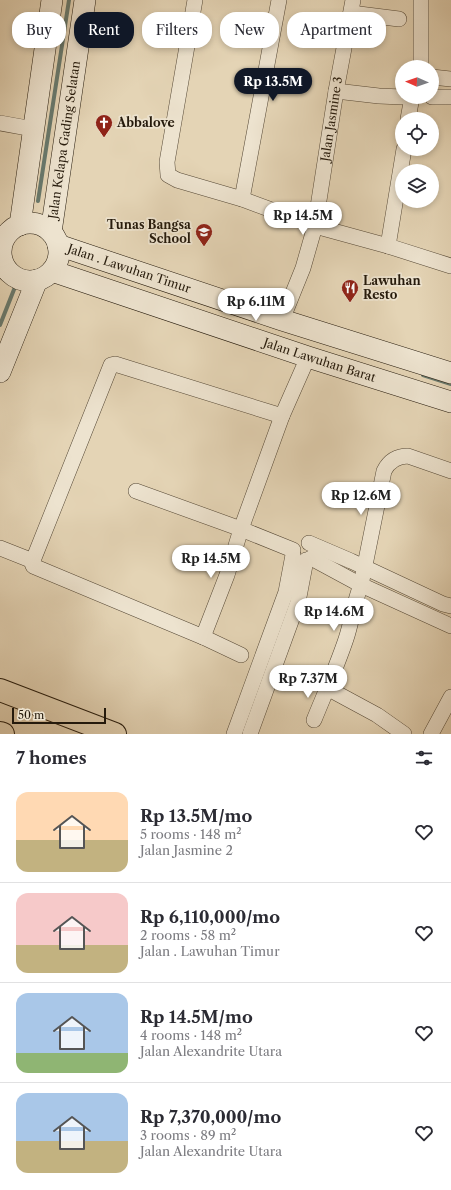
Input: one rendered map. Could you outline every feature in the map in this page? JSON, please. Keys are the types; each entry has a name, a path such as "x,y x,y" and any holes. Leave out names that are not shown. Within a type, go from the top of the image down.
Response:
{"main road":[{"path":"0,690 115,734"}],"street":[{"path":"20,225 52,0"},
{"name":"Jalan Kelapa Gading Selatan","path":"54,239 85,0"},
{"path":"195,0 166,162 168,175 177,180 242,199 315,226 388,246 451,266"},
{"path":"242,199 279,0"},
{"path":"421,0 421,60"},
{"name":"Jalan Jasmine 3","path":"282,320 303,268 315,226 336,91 352,7 399,19"},
{"path":"439,78 451,79"},
{"path":"336,91 395,97"},
{"path":"439,97 451,97"},
{"path":"0,123 34,129"},
{"path":"388,246 403,156"},
{"path":"0,372 44,276 56,263 58,254 54,239 44,227 36,224 20,225 6,236 2,244 1,253 3,261 3,278 12,275 28,281 44,276"},
{"name":"Jalan . Lawuhan Timur","path":"54,239 282,320 451,373"},
{"name":"Jalan Lawuhan Barat","path":"44,276 451,402"},
{"path":"203,637 227,575 241,529 282,416 308,357"},
{"path":"32,562 110,365 115,364 282,416"},
{"path":"314,720 346,639 357,594 361,585 386,466 400,456 408,456 451,471"},
{"path":"136,491 302,553 361,585 451,626"},
{"path":"0,548 32,562 33,566 203,637 240,655"},
{"path":"302,553 364,568 442,604 451,606"},
{"path":"234,734 286,592 302,553"},
{"path":"250,734 298,602 302,553"},
{"path":"327,688 377,715 404,734"},
{"path":"431,734 451,698"}],"waterway":[{"path":"38,201 69,0"},
{"path":"0,325 15,287"},
{"path":"423,375 451,384"}],"place":[{"name":"Abbalove","path":"104,138"},
{"name":"Tunas Bangsa School","path":"204,247"},
{"name":"Lawuhan Resto","path":"350,303"}]}
